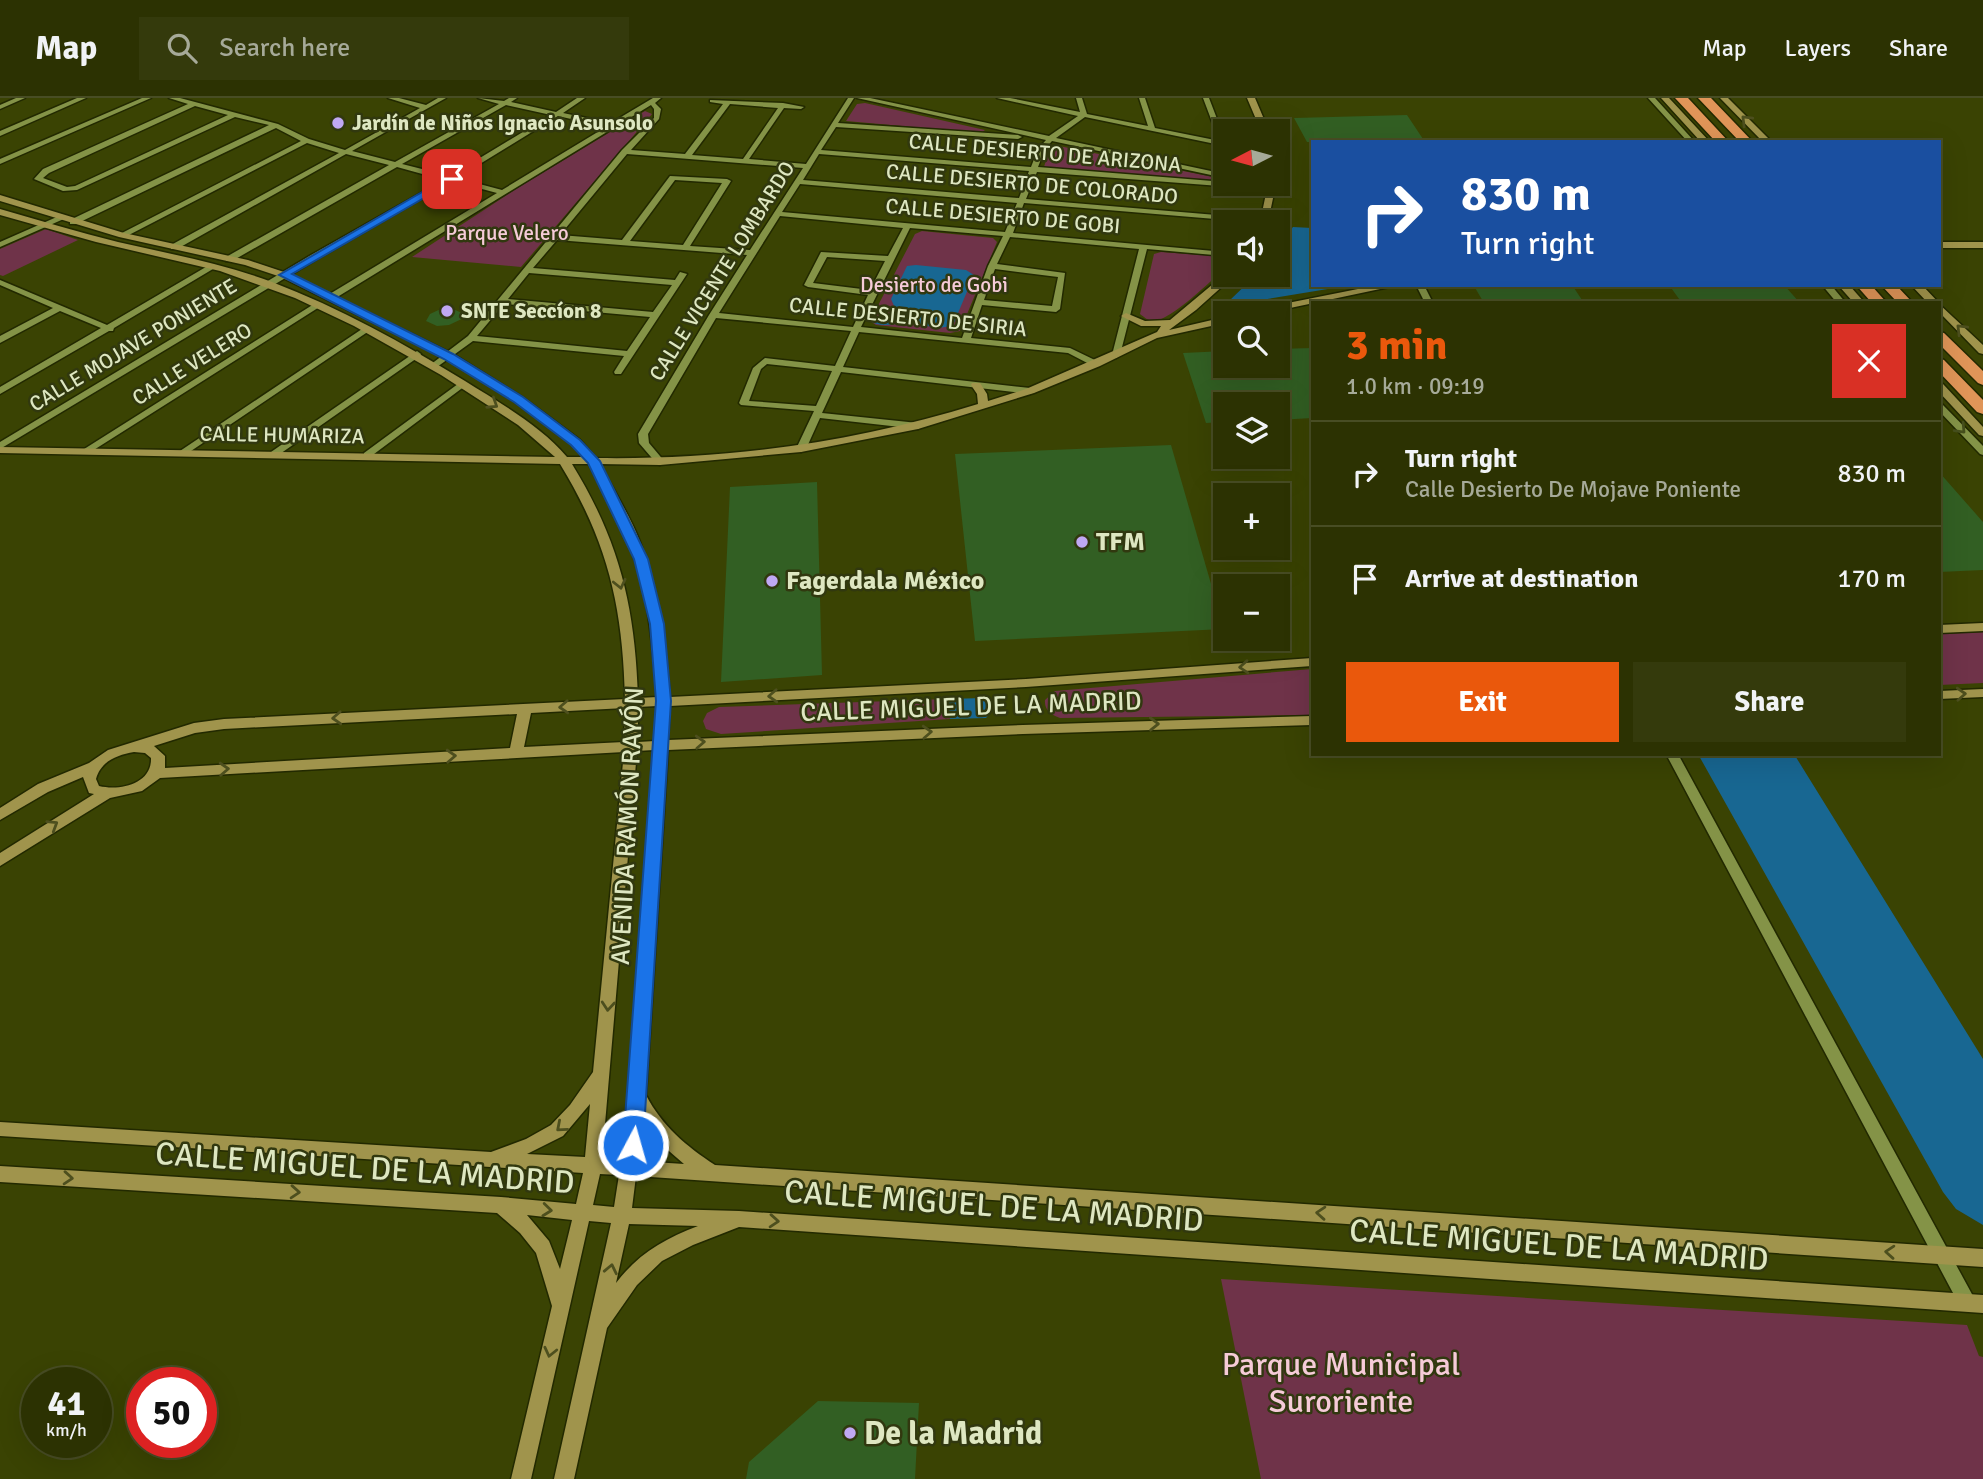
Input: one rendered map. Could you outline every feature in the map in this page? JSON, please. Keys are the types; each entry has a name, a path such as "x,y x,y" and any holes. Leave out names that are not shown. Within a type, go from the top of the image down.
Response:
{"highway":[{"path":"1681,98 1721,140"},
{"path":"1704,98 1745,140"},
{"path":"1865,287 1878,301"},
{"path":"1890,287 1904,301"},
{"path":"1941,338 1983,380"},
{"path":"1941,365 1983,408"}],"main road":[{"path":"1251,98 1260,119"},
{"path":"1665,98 1704,140"},
{"path":"1724,98 1766,140"},
{"name":"AVENIDA RAMÓN RAYÓN","path":"0,198 122,235 229,259 284,275 449,356 518,399 576,442 593,461 641,559 657,624 664,701 638,1095 622,1216 564,1479"},
{"name":"AVENIDA RAMÓN RAYÓN","path":"2,214 214,267 268,284 368,329 417,354 516,419 563,459 593,510 619,577 628,620 633,702 631,745 593,1167 521,1479"},
{"path":"1941,246 1983,245"},
{"path":"1154,336 1217,287"},
{"path":"1313,301 1384,287"},
{"path":"1845,287 1858,301"},
{"path":"1918,287 1932,301"},
{"path":"1290,306 1311,301"},
{"path":"1193,308 1213,316"},
{"path":"1941,309 1983,351"},
{"path":"1126,316 1144,324 1173,323"},
{"path":"1154,336 1213,323"},
{"name":"CALLE HUMARIZA","path":"0,448 660,462 801,449 918,426 1030,391 1154,336"},
{"path":"976,385 982,394 983,406"},
{"path":"1941,388 1983,433"},
{"path":"1941,629 1983,627"},
{"name":"CALLE MIGUEL DE LA MADRID","path":"0,815 43,788 94,767 116,751 211,725 1026,683 1311,662"},
{"path":"1941,695 1983,693"},
{"path":"516,752 525,709"},
{"name":"CALLE MIGUEL DE LA MADRID","path":"156,773 631,745 1037,727 1311,721"},
{"path":"0,860 107,793 134,789 156,773 160,761 155,752 134,747"},
{"path":"94,767 90,773 90,784 94,789 107,793"},
{"path":"486,1161 543,1140 557,1132 578,1110 601,1073"},
{"path":"638,1095 653,1125 676,1147 711,1173"},
{"name":"CALLE MIGUEL DE LA MADRID","path":"0,1129 711,1173 1983,1258"},
{"name":"CALLE MIGUEL DE LA MADRID","path":"0,1174 501,1205 622,1216 739,1219 1975,1303"},
{"path":"501,1205 529,1228 545,1251 560,1311"},
{"path":"595,1333 621,1289 647,1259 671,1244 739,1219"}],"street":[{"path":"0,107 22,98"},
{"path":"0,134 83,98"},
{"path":"0,162 148,98"},
{"path":"172,98 276,125 306,141 342,152 502,192"},
{"path":"391,98 426,107"},
{"path":"174,247 443,98"},
{"path":"481,98 609,125"},
{"path":"229,259 514,98"},
{"name":"CALLE MOJAVE PONIENTE","path":"0,448 268,284 452,179 582,98"},
{"name":"CALLE VICENTE LOMBARDO","path":"660,462 644,443 643,434 713,315 851,98"},
{"path":"860,98 1213,174"},
{"path":"1000,98 1213,142"},
{"path":"1079,98 1084,115"},
{"path":"1142,98 1152,129"},
{"path":"1206,98 1215,119"},
{"path":"1651,98 1690,140"},
{"path":"331,297 654,100 658,109 657,118 625,152 471,338 434,365"},
{"path":"712,101 801,107"},
{"path":"687,157 728,102"},
{"path":"194,104 46,171 38,179 66,189 76,188 234,114"},
{"path":"744,162 783,105"},
{"path":"833,125 989,137 1047,138 1084,115"},
{"path":"0,245 68,220 276,125"},
{"path":"966,340 992,266 1009,234 1047,138"},
{"path":"122,235 306,141"},
{"path":"625,152 807,166"},
{"name":"CALLE DESIERTO DE ARIZONA","path":"816,152 1213,183"},
{"path":"624,243 673,178 727,181 685,248"},
{"name":"CALLE DESIERTO DE COLORADO","path":"798,182 1213,217"},
{"name":"CALLE DESIERTO DE GOBI","path":"778,214 1213,253"},
{"name":"CALLE DESIERTO DE SIRIA","path":"801,449 873,293 908,225"},
{"path":"555,237 752,253"},
{"path":"1116,355 1144,246"},
{"path":"873,293 813,288 807,285 824,254 890,259"},
{"path":"979,302 1056,309 1062,275 992,266"},
{"path":"0,391 214,267"},
{"path":"528,270 680,278 618,372"},
{"path":"0,282 110,329"},
{"path":"1828,287 1840,301"},
{"path":"502,301 656,315"},
{"name":"CALLE VELERO","path":"86,451 317,306"},
{"path":"1,338 60,307"},
{"name":"CALLE DESIERTO DE SIRIA","path":"713,315 1070,351 1096,364"},
{"path":"182,453 368,329"},
{"path":"471,338 630,354"},
{"path":"274,454 417,354"},
{"path":"918,426 744,404 760,363 768,361 1030,391"},
{"path":"367,455 462,384"},
{"path":"1941,408 1983,452"},
{"path":"1673,756 1942,1255 1975,1303"}],"green space":[{"path":"865,103 985,130 981,133 846,121 857,104"},
{"name":"Parque Velero","path":"645,111 652,114 521,267 412,257 516,189"},
{"path":"1054,145 1213,177 1213,181 1044,167 1050,147"},
{"path":"46,229 78,240 3,276 0,275 0,249"},
{"name":"Desierto de Gobi","path":"922,231 993,238 997,242 960,331 950,333 876,325 870,321 915,234"},
{"path":"1161,252 1213,256 1213,279 1181,307 1161,319 1152,321 1140,314 1154,254"},
{"path":"1983,632 1983,683 1941,685 1941,634"},
{"path":"1311,669 1311,715 1060,718 1049,712 1045,704 1045,700 1055,691"},
{"path":"947,699 950,719 721,734 706,729 703,721 707,713 719,707"},
{"name":"Parque Municipal Suroriente","path":"1221,1279 1967,1325 1979,1356 1983,1357 1983,1479 1261,1479"}],"water":[{"path":"1293,227 1311,228 1311,287 1340,287 1255,301 1229,301 1244,287 1290,287 1290,231"},
{"path":"907,266 966,270 974,275 953,325 884,325 870,321 899,317 891,299"},
{"path":"947,699 991,700 996,707 986,718 950,719"},
{"path":"1699,756 1795,756 1983,1059 1983,1225 1956,1209 1943,1192"}],"building":[{"path":"1407,115 1424,140 1307,142 1294,118"},
{"path":"1475,287 1573,287 1583,301 1483,301"},
{"path":"1670,287 1786,287 1798,301 1681,301"},
{"name":"SNTE Seccíon 8","path":"447,306 468,316 449,325 437,326 426,321 430,314"},
{"path":"1311,348 1311,418 1290,419 1290,392 1213,392 1213,423 1206,423 1183,353 1213,352 1213,378 1290,378 1290,349"},
{"name":"TFM","path":"1171,445 1213,591 1213,630 975,641 955,454"},
{"path":"1941,474 1983,522 1983,570 1941,572"},
{"name":"Fagerdala México","path":"817,482 822,675 721,682 730,487"},
{"name":"De la Madrid","path":"818,1401 919,1403 915,1479 746,1479 749,1462"}],"place":[{"name":"Jardín de Niños Ignacio Asunsolo","path":"338,123"},
{"name":"SNTE Seccíon 8","path":"447,311"},
{"name":"TFM","path":"1082,542"},
{"name":"Fagerdala México","path":"772,581"},
{"name":"De la Madrid","path":"850,1433"}],"route":[{"path":"452,179 284,275 393,326 449,356 518,399 576,442 593,461 641,559 657,624 664,701 633,1145"}]}
